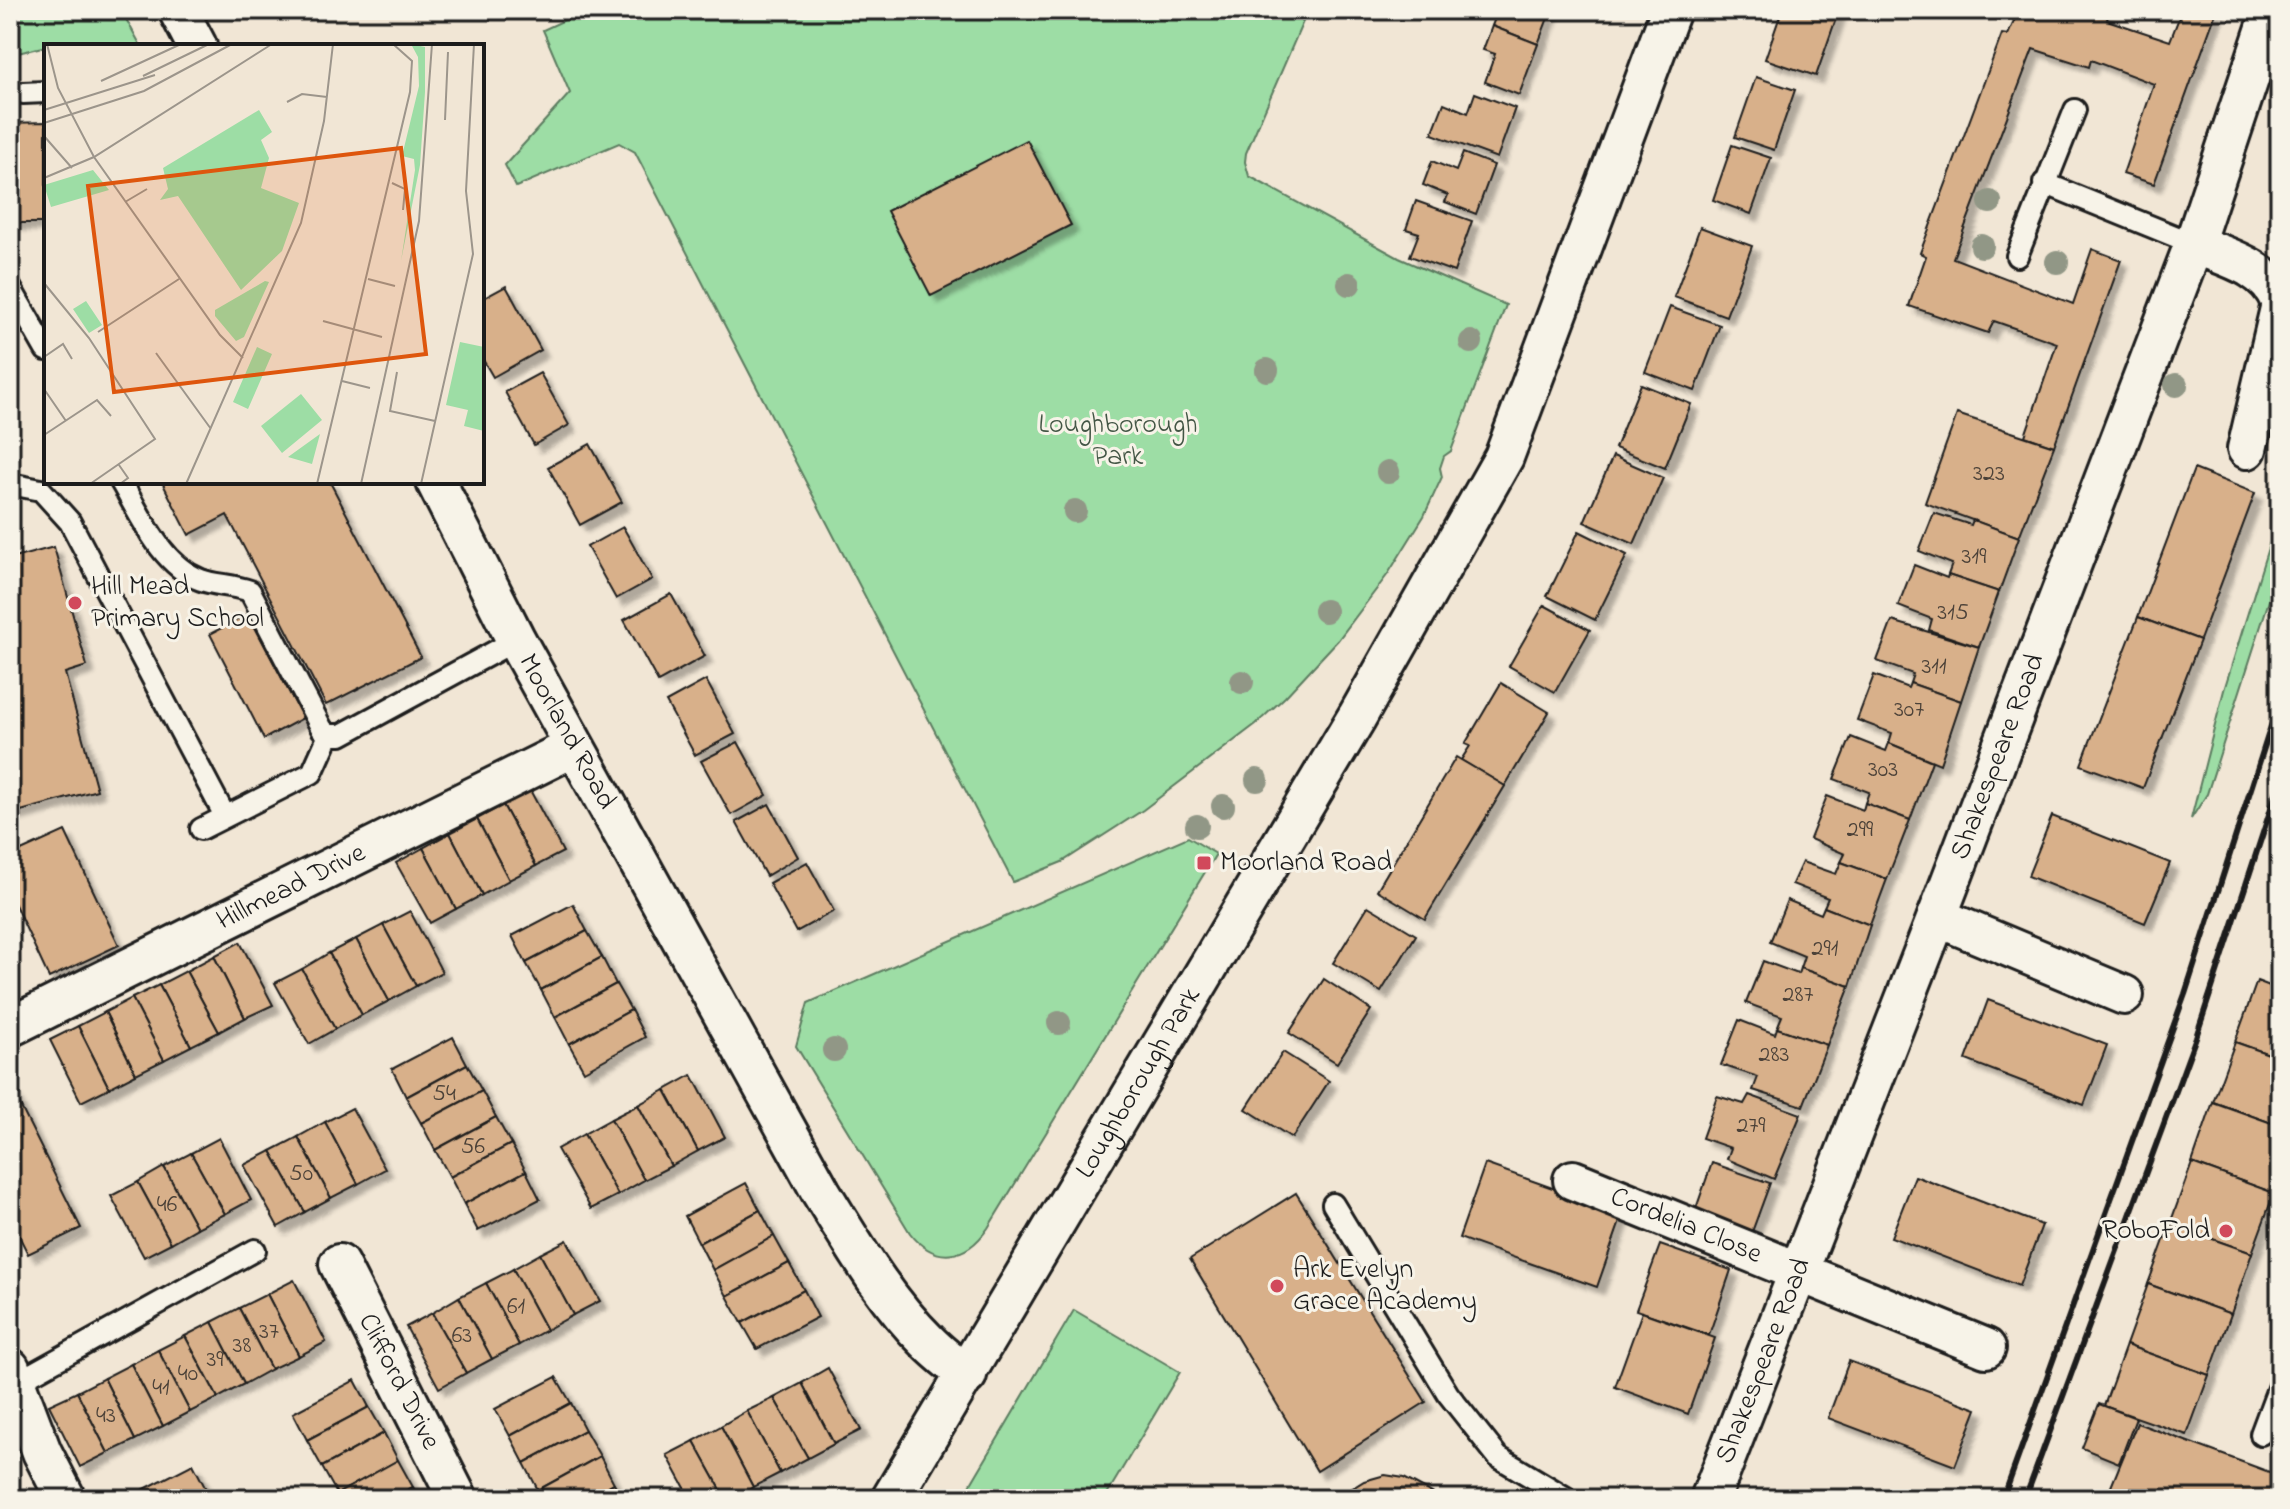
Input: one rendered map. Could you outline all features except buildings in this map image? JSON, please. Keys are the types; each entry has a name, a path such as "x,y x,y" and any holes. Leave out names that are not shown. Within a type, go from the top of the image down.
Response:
{"street":[{"path":"178,10 196,44"},
{"name":"Loughborough Park","path":"891,1499 1357,717 1504,457 1671,10"},
{"name":"Shakespeare Road","path":"1710,1499 2194,244 2272,10"},
{"path":"2194,244 2255,269 2275,288 2280,301"},
{"path":"2247,449 2280,308"},
{"name":"Moorland Road","path":"437,484 574,747 821,1192 861,1258 901,1311 929,1343 967,1375"},
{"name":"Hillmead Drive","path":"10,1027 574,747"},
{"path":"1937,917 2124,995"},
{"name":"Cordelia Close","path":"1573,1180 1986,1348"},
{"name":"Clifford Drive","path":"339,1264 458,1499"},
{"path":"13,1376 42,1452 66,1499"}],"lane":[{"path":"23,93 44,92"},
{"path":"2017,256 2075,110"},
{"path":"2044,183 2194,244"},
{"path":"10,287 44,346"},
{"path":"10,484 41,490 70,522 225,816"},
{"path":"122,484 160,550 200,580 231,584 250,591 322,729 329,735 341,735 516,640"},
{"path":"201,829 312,773 329,735"},
{"path":"1333,1204 1448,1394 1490,1447 1498,1457 1568,1499"},
{"path":"13,1376 255,1250"},
{"path":"2261,1434 2280,1383"}],"green space":[{"path":"10,10 121,10 140,44 44,44 10,55"},
{"name":"Loughborough Park","path":"586,10 1308,10 1246,153 1249,176 1399,258 1506,305 1451,451 1444,456 1440,468 1442,477 1424,516 1388,574 1338,640 1256,724 1143,810 1062,862 1013,882 635,152 619,143 516,187 505,165 570,93 543,30"},
{"path":"2280,509 2280,566 2207,794 2191,819 2224,690"},
{"path":"1188,837 1216,854 988,1228 970,1247 960,1252 940,1254 930,1250 910,1233 796,1046 808,1003"},
{"path":"1074,1310 1180,1372 1104,1499 962,1499"}],"railway":[{"path":"2003,1499 2185,994 2280,698"},
{"path":"2025,1499 2196,1037 2280,781"}],"place":[{"name":"Hill Mead Primary School","path":"75,603"},
{"name":"Moorland Road","path":"1204,863"},
{"name":"RoboFold","path":"2226,1231"},
{"name":"Ark Evelyn Grace Academy","path":"1277,1286"}]}
